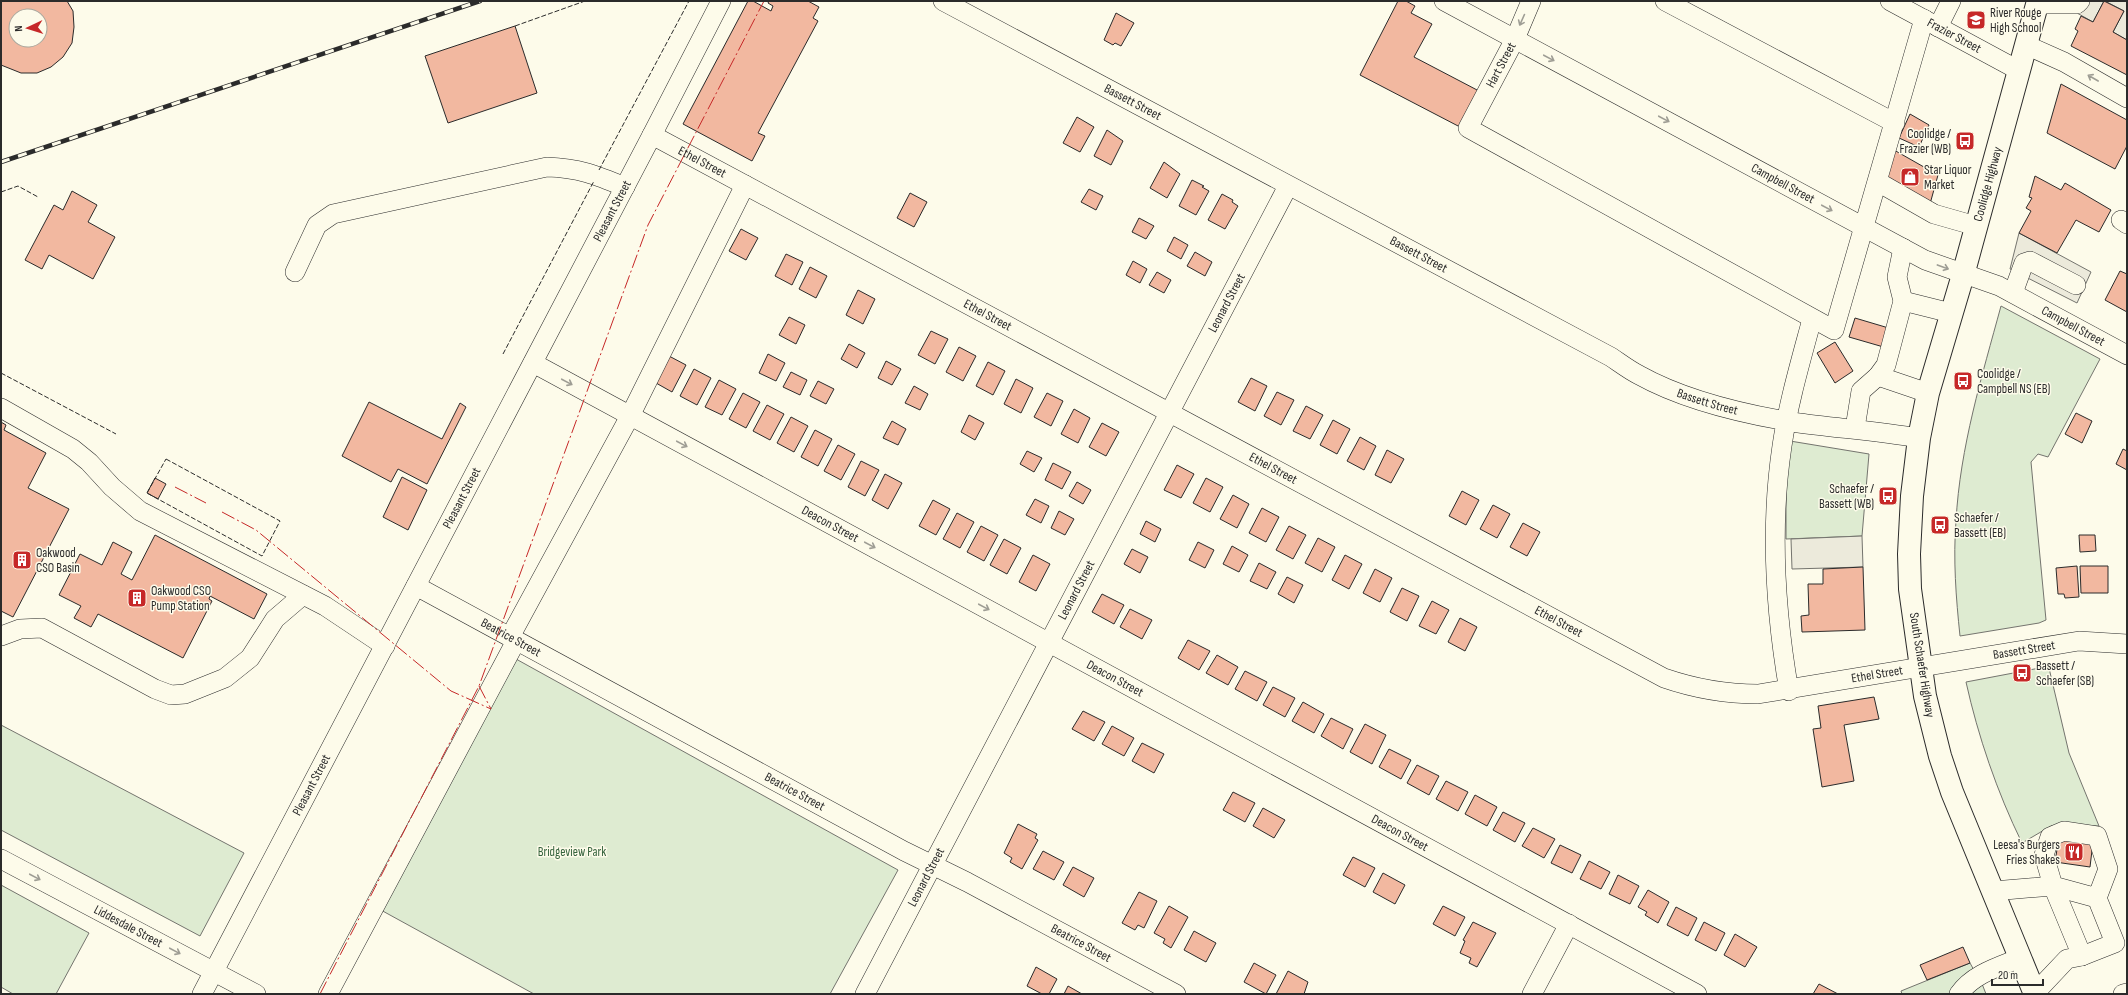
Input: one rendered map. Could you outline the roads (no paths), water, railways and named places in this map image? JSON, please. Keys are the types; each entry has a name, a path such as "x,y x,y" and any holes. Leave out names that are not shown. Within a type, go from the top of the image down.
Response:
{"main road":[{"name":"Coolidge Highway","path":"1935,367 1963,275 2037,2"},
{"name":"South Schaefer Highway","path":"1935,367 1919,438 1912,496 1909,554 1910,589 1925,696 1940,756 1952,792 2034,994"}],"street":[{"name":"Pleasant Street","path":"202,994 721,1"},
{"name":"Bassett Street","path":"944,1 1288,186 1611,357 1640,375 1682,393 1729,408 1788,420 1919,438"},
{"name":"Campbell Street","path":"1444,1 1925,260 1963,275 1999,286 2127,355"},
{"name":"Hart Street","path":"1531,1 1515,39 1468,128 1812,319"},
{"path":"1665,1 1895,123"},
{"name":"Frazier Street","path":"1890,1 2018,70"},
{"path":"1789,691 1782,651 1776,540 1778,485 1782,444 1812,319 1834,330 1895,123 1931,23 1951,1"},
{"path":"2037,2 2077,4 2080,1"},
{"path":"2026,45 2064,62 2127,98"},
{"name":"Ethel Street","path":"652,135 1664,678 1699,689 1727,694 1758,694 1789,691 1921,668"},
{"path":"295,272 317,225 333,214 547,167 578,170 594,174 624,188"},
{"path":"1878,182 1934,214 1976,226"},
{"path":"328,994 630,416 745,185"},
{"name":"Leonard Street","path":"865,994 1288,186"},
{"path":"1855,428 1861,391 1878,376 1886,365 1903,301 1897,277 1903,248"},
{"path":"2013,293 2024,263 2030,261 2076,286"},
{"path":"1903,301 1951,313"},
{"name":"Deacon Street","path":"533,363 1697,994"},
{"path":"1878,376 1928,393"},
{"path":"1,408 73,449 140,511 325,606 385,646"},
{"name":"Beatrice Street","path":"416,586 932,865 1176,994"},
{"path":"1,636 20,629 42,628 155,689 171,695 185,694 226,678 250,658 275,619 303,595"},
{"name":"Bassett Street","path":"1921,668 2079,641 2127,644"},
{"path":"2082,956 2053,886 2044,855 2050,837 2064,831 2097,836 2108,869 2097,898"},
{"name":"Liddesdale Street","path":"1,859 256,994"},
{"path":"1992,891 2053,886 2097,898 2121,942 2082,956 2067,959 2034,994"},
{"path":"1532,994 1569,924"},
{"path":"1959,994 1964,986 1981,974 2020,958"},
{"path":"2123,994 2127,993"}],"railway":[{"path":"1,162 480,1"}],"place":[{"name":"River Rouge High School","path":"1976,20"},
{"name":"Coolidge / Frazier (WB)","path":"1965,141"},
{"name":"Star Liquor Market","path":"1910,177"},
{"name":"Coolidge / Campbell NS (EB)","path":"1963,381"},
{"name":"Schaefer / Bassett (WB)","path":"1888,496"},
{"name":"Schaefer / Bassett (EB)","path":"1940,525"},
{"name":"Oakwood CSO Basin","path":"22,560"},
{"name":"Oakwood CSO Pump Station","path":"137,598"},
{"name":"Bassett / Schaefer (SB)","path":"2022,673"},
{"name":"Leesa's Burgers Fries Shakes","path":"2074,852"}],"park label":[{"name":"Bridgeview Park","path":"572,852"}]}
